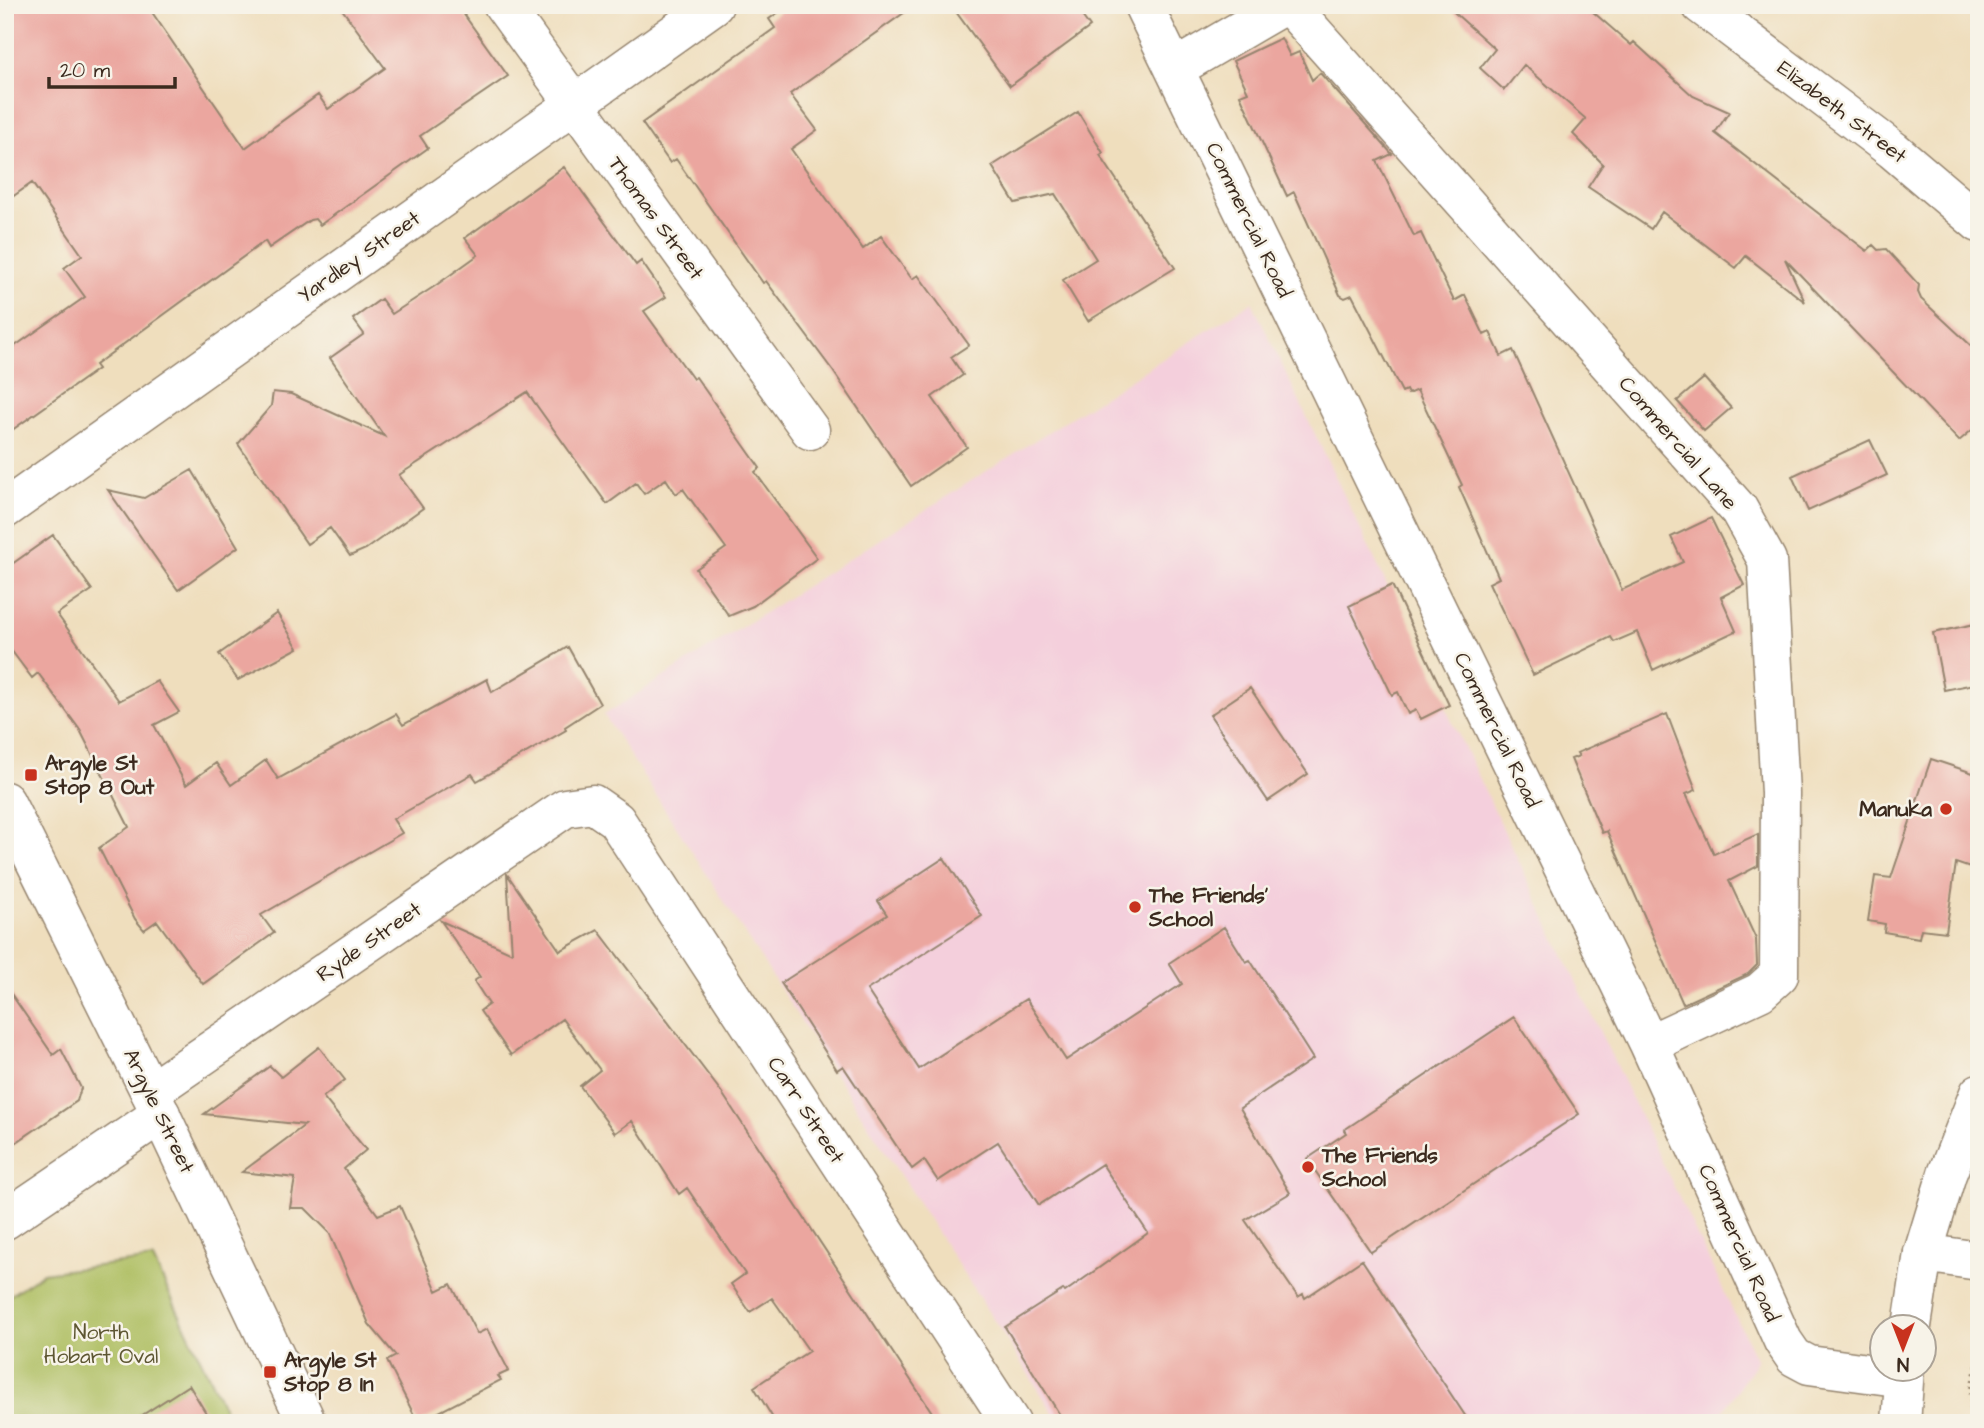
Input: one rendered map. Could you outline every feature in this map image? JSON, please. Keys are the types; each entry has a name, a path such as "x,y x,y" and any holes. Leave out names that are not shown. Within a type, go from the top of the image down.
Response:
{"street":[{"name":"Thomas Street","path":"503,5 810,430"},
{"name":"Yardley Street","path":"5,509 713,5"},
{"name":"Commercial Road","path":"1143,5 1649,1044 1783,1341 1794,1357 1809,1365 1868,1370"},
{"name":"Commercial Lane","path":"1176,68 1287,5 1739,510 1767,560 1780,793 1779,975 1760,992 1649,1044"},
{"name":"Elizabeth Street","path":"1701,5 1893,150 1979,223"},
{"name":"Argyle Street","path":"5,801 156,1103 307,1423"},
{"name":"Ryde Street","path":"5,1220 156,1103 565,808 593,804"},
{"name":"Carr Street","path":"593,804 616,820 1011,1423"},
{"path":"1914,1312 1923,1253 1947,1174 1979,1093"},
{"path":"1923,1253 1979,1261"},
{"path":"1901,1423 1904,1382"}],"path":[{"path":"1971,1423 1971,1388 1979,1357"}],"shaded area":[{"name":"The Friends' School","path":"1252,302 1757,1361 1715,1423 1060,1423 604,715"}],"green space":[{"name":"North Hobart Oval","path":"153,1259 231,1423 5,1423 5,1299 43,1273"}],"building":[{"path":"5,5 147,5 245,148 318,95 328,109 385,68 339,5 457,5 508,76 420,136 428,148 320,225 315,219 310,220 269,248 265,241 95,365 98,369 5,435 5,353 85,297 64,268 82,255 32,183 5,202"},
{"path":"789,5 915,5 790,94 817,130 791,149 863,249 881,236 912,279 918,275 969,345 951,357 963,375 932,397 967,447 911,486 833,371 766,281 763,283 676,159 670,163 642,123 775,28 769,19"},
{"path":"951,5 1074,5 1090,27 1010,86"},
{"path":"1446,5 1585,5 1631,45 1634,42 1693,96 1729,112 1715,133 1867,251 1873,245 1878,250 1886,249 1919,285 1921,299 1979,353 1979,424 1959,441 1785,259 1805,302 1746,256 1736,268 1662,212 1651,229 1588,187 1603,164 1573,134 1586,119 1524,65 1504,90 1480,68 1495,49"},
{"path":"1281,38 1290,56 1299,52 1312,80 1320,73 1392,154 1377,161 1414,236 1421,233 1454,301 1465,295 1484,335 1490,332 1501,356 1513,350 1622,590 1683,562 1671,537 1711,518 1744,585 1721,597 1736,631 1653,670 1637,632 1614,642 1611,637 1533,675 1489,583 1499,578 1459,487 1462,485 1417,390 1408,394 1406,390 1402,392 1352,295 1345,298 1340,295 1294,192 1287,196 1240,95 1248,92 1233,61"},
{"path":"1078,112 1103,153 1100,155 1175,268 1088,321 1063,280 1096,259 1055,194 1015,203 992,166"},
{"path":"564,167 636,265 641,261 666,297 644,311 693,379 696,377 760,468 755,472 817,558 753,606 729,616 696,569 726,548 683,489 676,494 666,479 644,494 636,483 607,504 527,392 399,475 423,508 366,549 350,556 330,528 307,544 238,444 271,406 273,392 291,394 384,436 330,358 364,334 353,319 381,299 392,314 435,286 478,255 465,238"},
{"path":"1704,378 1731,408 1704,431 1677,401"},
{"path":"1870,440 1887,475 1808,511 1792,476"},
{"path":"192,470 238,547 178,590 108,490 144,498"},
{"path":"53,535 92,590 57,614 119,701 157,681 179,712 154,725 186,785 216,763 231,785 266,760 278,779 396,714 403,725 487,679 492,692 568,647 600,704 565,727 566,730 477,781 472,774 393,819 402,833 261,915 274,933 203,984 157,921 144,930 135,919 99,848 129,827 80,730 38,673 32,678 5,642 5,569"},
{"path":"1392,585 1449,705 1421,719 1416,710 1408,714 1398,692 1392,695 1349,606"},
{"path":"277,613 298,648 238,680 219,654"},
{"path":"1979,623 1979,683 1944,690 1933,633"},
{"path":"1250,688 1308,774 1268,801 1210,715"},
{"path":"1667,714 1696,790 1686,794 1714,854 1758,834 1758,866 1729,881 1756,939 1757,965 1748,974 1683,1004 1607,831 1602,833 1571,759 1579,756 1577,753"},
{"path":"1931,759 1979,775 1979,871 1956,863 1946,932 1921,929 1919,938 1884,932 1885,924 1868,921 1875,876 1891,878"},
{"path":"944,858 982,916 867,990 919,1069 1026,999 1066,1060 1182,984 1169,963 1224,927 1246,962 1250,960 1313,1059 1240,1108 1290,1193 1245,1220 1298,1297 1303,1294 1305,1298 1362,1260 1470,1423 1065,1423 1005,1327 1063,1290 1065,1292 1148,1233 1102,1164 1039,1205 998,1142 938,1181 924,1160 912,1169 843,1066 837,1070 781,983 887,915 878,901"},
{"path":"507,874 560,951 598,930 722,1093 939,1423 776,1423 754,1387 809,1351 772,1298 750,1312 731,1284 745,1274 687,1188 679,1194 632,1121 615,1133 580,1086 600,1070 562,1019 511,1055 480,1011 489,1004 474,981 480,977 441,921 512,953"},
{"path":"5,985 53,1055 61,1049 81,1088 77,1101 5,1150"},
{"path":"1514,1017 1579,1114 1371,1252 1307,1159 1346,1133 1344,1130"},
{"path":"319,1047 345,1080 323,1097 366,1150 344,1169 378,1215 400,1206 437,1291 451,1284 477,1334 487,1329 509,1371 498,1376 501,1380 418,1423 387,1361 396,1356 369,1324 329,1232 305,1208 290,1208 295,1178 242,1172 305,1125 204,1114 270,1066 281,1077"},
{"path":"189,1385 212,1423 130,1423"}],"place":[{"name":"Argyle St Stop 8 Out","path":"31,775"},
{"name":"Manuka","path":"1946,809"},
{"name":"The Friends' School","path":"1135,907"},
{"name":"The Friends School","path":"1308,1167"},
{"name":"Argyle St Stop 8 In","path":"270,1372"}]}
